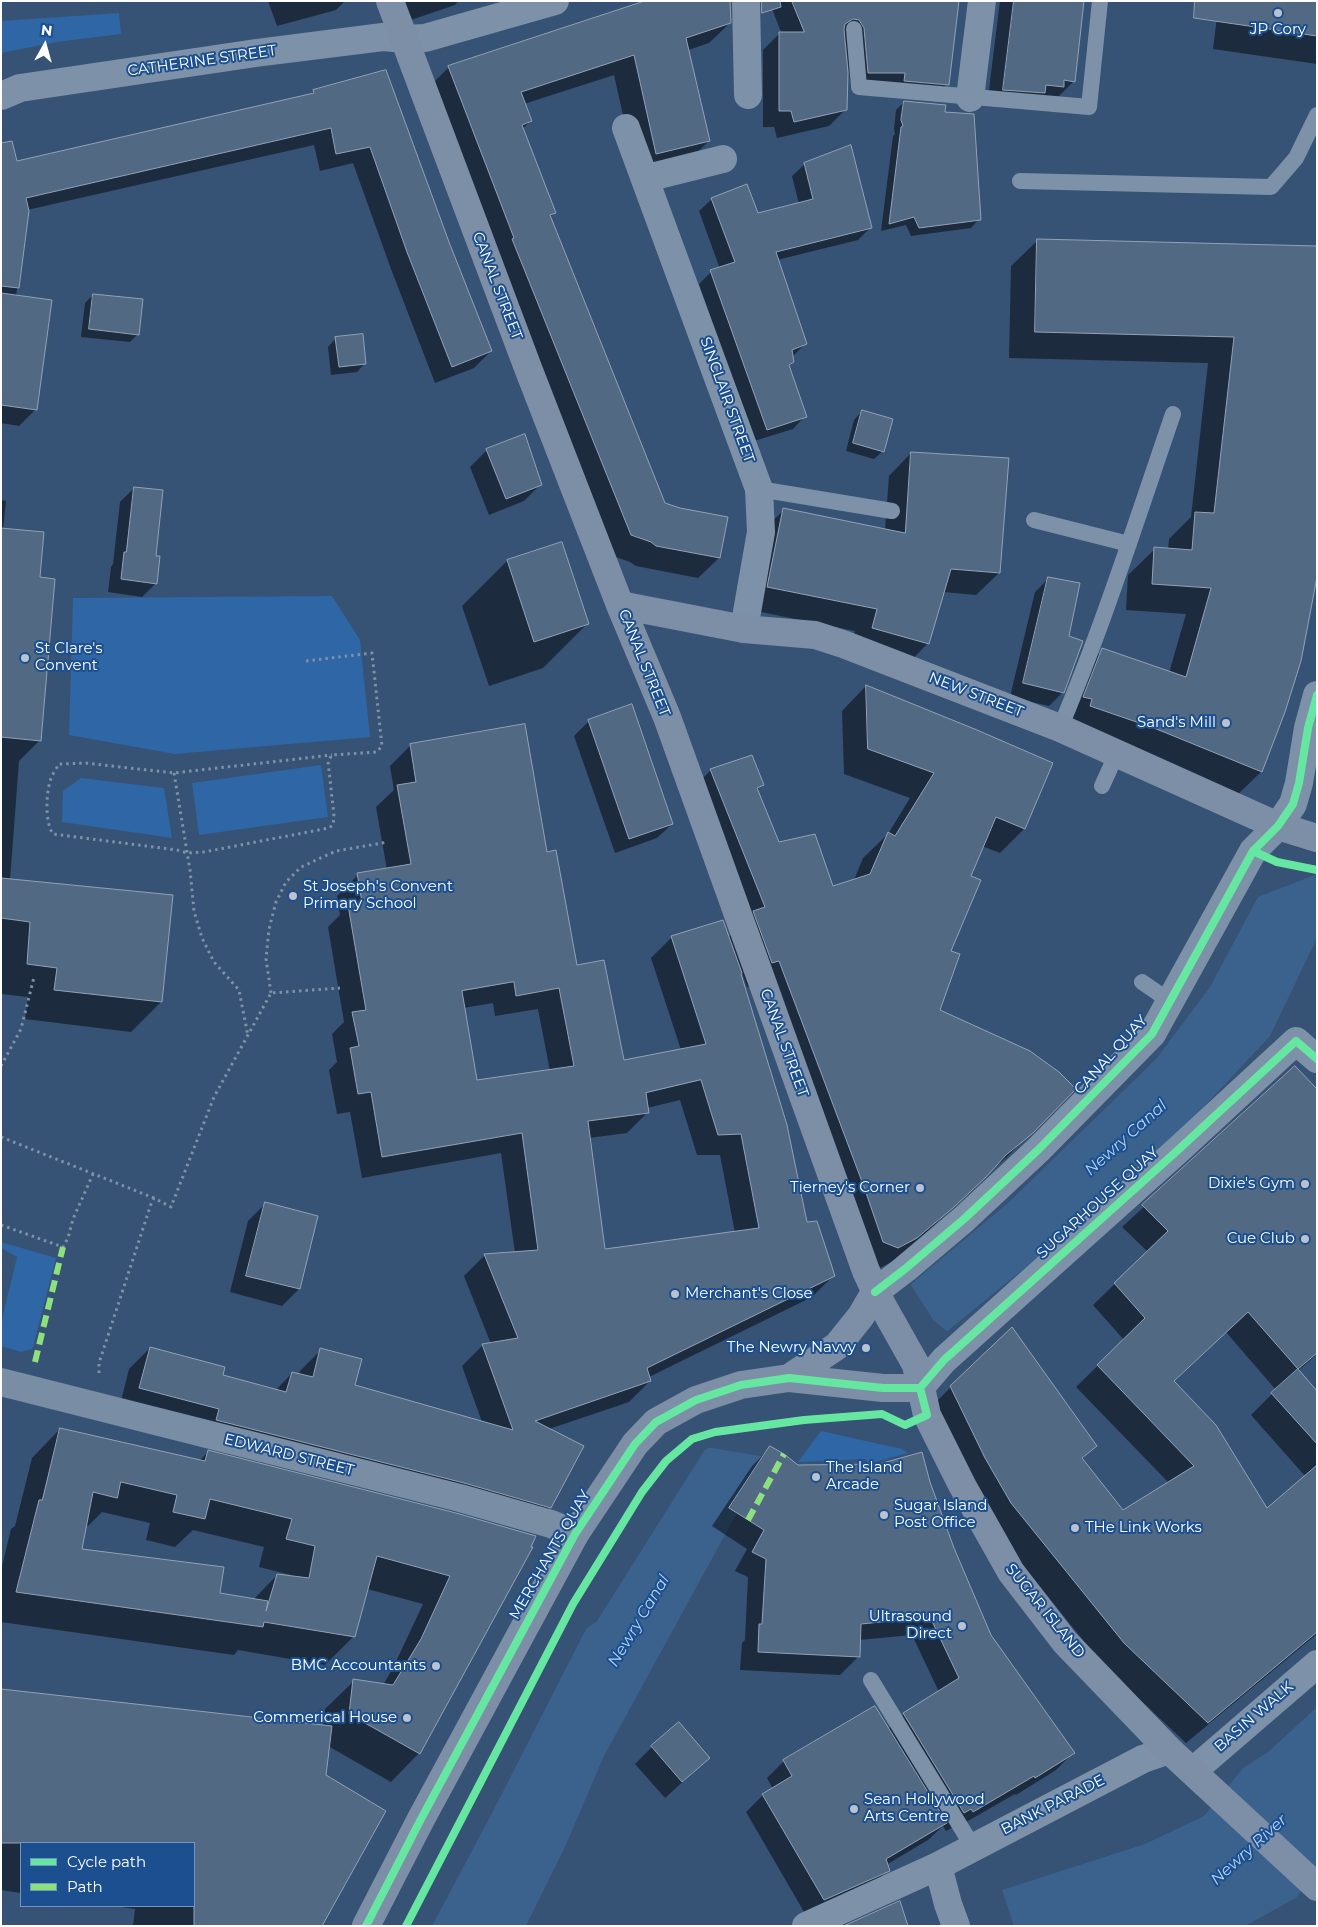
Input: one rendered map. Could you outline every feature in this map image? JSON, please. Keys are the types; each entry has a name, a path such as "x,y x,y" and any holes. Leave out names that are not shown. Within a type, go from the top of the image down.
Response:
{"main road":[{"name":"CANAL STREET","path":"390,1 620,605 667,717 866,1271 872,1303"},
{"name":"NEW STREET","path":"620,605 744,629 815,635 843,644 1060,728 1278,826 1317,838"},
{"name":"SUGAR ISLAND","path":"872,1303 918,1377 927,1415 962,1485 1010,1572 1065,1642 1169,1750 1317,1887"},
{"name":"MERCHANTS QUAY","path":"789,1378 837,1346 872,1303"},
{"name":"MERCHANTS QUAY","path":"366,1926 421,1819 574,1534 635,1444 656,1422 696,1400 741,1385 789,1378 883,1388 918,1377"},
{"name":"EDWARD STREET","path":"1,1382 460,1498 551,1524 574,1534"}],"street":[{"name":"CATHERINE STREET","path":"1,96 20,88 256,52 383,37 425,38 555,1"},
{"path":"746,1 748,95"},
{"path":"970,98 982,1"},
{"name":"SINCLAIR STREET","path":"626,128 759,489 761,532 744,629"},
{"path":"646,178 722,159"},
{"name":"CANAL QUAY","path":"872,1303 905,1269 964,1219 1039,1149 1152,1034 1253,851 1278,826 1293,804 1299,783 1308,728 1317,695"},
{"name":"SUGARHOUSE QUAY","path":"918,1377 944,1360 1171,1157 1296,1041 1317,1059"},
{"name":"BASIN WALK","path":"1193,1771 1317,1664"},
{"name":"BANK PARADE","path":"806,1926 938,1866 1143,1758 1169,1750"},
{"path":"938,1866 952,1915"}],"lane":[{"path":"854,29 859,87 1089,107 1100,1"},
{"path":"1020,181 1270,187 1296,158 1317,115"},
{"path":"1060,728 1129,544 1174,414"},
{"path":"759,489 892,511"},
{"path":"1034,520 1129,544"},
{"path":"1102,786 1117,753"},
{"path":"1142,982 1171,1002"},
{"path":"871,1680 973,1847"}],"path":[{"path":"306,661 372,653 382,746 377,752 332,755 174,773 86,764 60,764 50,782 47,810 49,829 53,834 187,853 204,852 329,828 333,825 334,816 328,762 332,755"},
{"path":"174,773 194,911 202,938 214,962 239,990 248,1036"},
{"path":"1,1137 154,1198 171,1207 214,1097 272,993 266,959 268,929 276,902 286,882 301,867 336,852 388,842"},
{"path":"1,1066 21,1029 34,977"},
{"path":"272,993 340,988"},
{"path":"1,1224 63,1247 93,1174"},
{"path":"98,1378 99,1363 154,1198"},
{"path":"692,1440 715,1432 822,1419"},
{"path":"666,1461 685,1445"},
{"path":"598,1564 618,1532"},
{"path":"406,1926 486,1772"}],"shaded area":[{"path":"119,13 121,34 57,42 1,53 1,21"},
{"path":"332,596 360,640 370,737 175,754 69,735 73,598"},
{"path":"321,765 328,817 199,835 192,783"},
{"path":"81,778 164,788 172,838 62,822 63,791"},
{"path":"1,1242 56,1258 32,1349 21,1352 1,1346 1,1323 17,1257 1,1248"},
{"path":"821,1431 902,1449 908,1453 867,1464 866,1459 798,1462"}],"water":[{"name":"Newry Canal","path":"1317,874 1317,938 1270,1036 1200,1111 1085,1219 945,1333 764,1457 729,1507 737,1513 604,1756 565,1847 526,1926 432,1926 586,1629 597,1621 704,1451 1008,1203 1156,1059 1210,987 1258,897"},
{"name":"Newry River","path":"1317,1707 1317,1870 1296,1898 1245,1926 1014,1926 1002,1890 1145,1844 1204,1816 1243,1768 1268,1752"}],"pier":[{"path":"909,1282 934,1321 949,1333 787,1456 773,1458 706,1447"}],"building":[{"path":"645,1 730,1 731,23 686,38 710,141 656,154 634,55 521,92 532,121 522,125 556,213 550,215 665,503 680,508 728,517 720,558 656,546 651,542 631,535 512,239 514,238 448,66"},
{"path":"762,1 780,1 781,7 762,13"},
{"path":"792,1 959,1 949,85 904,81 905,73 868,73 864,28 859,20 853,19 845,24 844,29 848,73 847,110 794,122 791,111 779,111 779,32 804,32"},
{"path":"1014,1 1084,1 1075,82 1064,80 1064,87 1046,85 1045,93 1003,90"},
{"name":"JP Cory","path":"1195,1 1317,1 1317,36 1194,18"},
{"path":"386,70 449,242 492,351 452,367 407,252 370,147 336,154 331,128 26,198 29,211 19,288 1,286 1,143 12,141 17,161 314,93 313,90"},
{"path":"904,101 946,105 945,112 974,114 981,220 919,228 914,217 889,224 901,127 903,126 901,120"},
{"path":"851,145 872,228 776,252 807,344 792,350 794,362 789,365 807,417 767,430 710,270 735,262 711,198 747,184 758,213 813,199 804,163"},
{"path":"1037,239 1317,246 1317,577 1301,661 1285,712 1262,772 1154,728 1090,706 1092,699 1083,697 1102,648 1186,677 1211,588 1152,584 1154,547 1192,550 1195,512 1214,513 1234,337 1035,332"},
{"path":"1,293 52,300 37,410 1,405"},
{"path":"93,294 143,299 139,335 89,329"},
{"path":"363,334 366,364 339,367 335,337"},
{"path":"862,410 893,419 884,452 853,443"},
{"path":"525,434 542,485 506,499 486,449"},
{"path":"911,452 1009,458 1000,573 951,569 929,644 872,628 877,609 767,587 783,508 905,533"},
{"path":"134,487 163,490 156,556 160,556 157,584 121,579"},
{"name":"St Clare's Convent","path":"1,528 44,532 40,577 55,579 41,741 1,737"},
{"path":"562,542 589,624 534,642 507,560"},
{"path":"1048,577 1080,583 1069,636 1083,641 1064,693 1023,683"},
{"path":"866,685 1053,763 1025,829 996,817 971,876 981,880 951,951 960,954 940,1010 1030,1051 1059,1072 1076,1089 1033,1133 1006,1155 954,1207 917,1238 898,1248 883,1242 779,961 772,963 753,911 765,907 710,769 752,755 764,785 757,788 779,842 815,834 833,886 870,874 888,832 895,836 934,773 868,749"},
{"path":"632,704 673,824 629,839 588,720"},
{"path":"525,724 547,852 556,850 577,965 604,960 624,1060 706,1044 671,936 723,920 742,973 787,1125 807,1222 817,1221 835,1276 647,1368 651,1381 535,1421 584,1446 551,1508 464,1483 216,1420 219,1409 139,1388 150,1347 225,1367 223,1375 286,1392 292,1372 313,1377 320,1348 362,1359 355,1385 513,1430 482,1344 518,1338 484,1254 538,1250 522,1133 382,1157 371,1092 358,1094 350,1048 359,1046 352,1012 366,1010 348,905 362,902 357,873 411,864 397,785 416,782 410,744","holes":["514,982 516,996 559,988 574,1066 477,1080 462,991","701,1080 718,1135 741,1134 759,1228 605,1249 588,1121 649,1113 646,1093"]},
{"path":"1,878 173,895 162,1002 54,990 57,968 27,964 30,922 1,918"},
{"path":"1295,1066 1317,1089 1317,1353 1298,1369 1248,1312 1174,1381 1216,1425 1267,1508 1317,1465 1317,1632 1208,1723 1124,1643 1011,1503 985,1458 950,1386 1012,1327 1097,1446 1082,1458 1123,1510 1194,1466 1097,1365 1145,1318 1114,1283 1168,1231 1142,1205"},
{"path":"265,1202 318,1216 300,1289 246,1276"},
{"path":"1298,1369 1317,1391 1317,1444 1271,1393"},
{"path":"60,1428 205,1461 208,1450 456,1513 536,1536 531,1547 533,1547 420,1754 349,1714 353,1679 393,1685 421,1639 450,1576 377,1556 355,1637 264,1622 263,1627 16,1592 39,1500 42,1500","holes":["121,1482 177,1495 173,1512 205,1519 210,1499 292,1519 286,1539 315,1546 309,1578 277,1574 266,1611 268,1601 220,1593 224,1567 82,1549 93,1492 117,1498"]},
{"path":"770,1446 798,1465 879,1464 922,1452 930,1482 954,1548 991,1635 1075,1753 1035,1778 1034,1776 973,1812 971,1809 964,1813 903,1713 959,1678 930,1617 861,1624 860,1657 758,1652 759,1624 762,1624 766,1559 752,1552 764,1530 729,1508"},
{"path":"1,1689 332,1726 326,1775 386,1811 322,1926 194,1926 195,1842 1,1843"},
{"name":"Sean Hollywood Arts Centre","path":"875,1706 947,1823 886,1859 890,1871 824,1900 762,1794 792,1776 783,1760"},
{"path":"679,1722 710,1758 682,1782 651,1746"},
{"path":"900,1901 908,1926 844,1926"}],"marked path":[{"path":"35,1362 63,1247"},
{"path":"748,1520 784,1454"}],"cycle path":[{"path":"875,1292 964,1219 1039,1149 1152,1034 1253,851 1278,826 1293,804 1299,783 1308,728 1317,695"},
{"path":"1253,851 1277,862 1317,870"},
{"path":"920,1388 944,1360 1178,1150 1296,1041 1317,1059"},
{"path":"366,1926 421,1819 575,1534 635,1444 656,1422 696,1400 741,1385 789,1378 883,1388 920,1388"},
{"path":"406,1926 573,1604 642,1492 666,1461 692,1439 715,1432 804,1420 882,1414 905,1425 927,1415 920,1388"}],"place":[{"name":"JP Cory","path":"1278,13"},
{"name":"St Clare's Convent","path":"25,658"},
{"name":"Sand's Mill","path":"1226,723"},
{"name":"St Joseph's Convent Primary School","path":"293,896"},
{"name":"Dixie's Gym","path":"1305,1184"},
{"name":"Tierney's Corner","path":"920,1188"},
{"name":"Cue Club","path":"1305,1239"},
{"name":"Merchant's Close","path":"675,1294"},
{"name":"The Newry Navvy","path":"866,1348"},
{"name":"The Island Arcade","path":"816,1477"},
{"name":"Sugar Island Post Office","path":"884,1515"},
{"name":"THe Link Works","path":"1075,1528"},
{"name":"Ultrasound Direct","path":"962,1626"},
{"name":"BMC Accountants","path":"436,1666"},
{"name":"Commerical House","path":"407,1718"},
{"name":"Sean Hollywood Arts Centre","path":"854,1809"}]}
